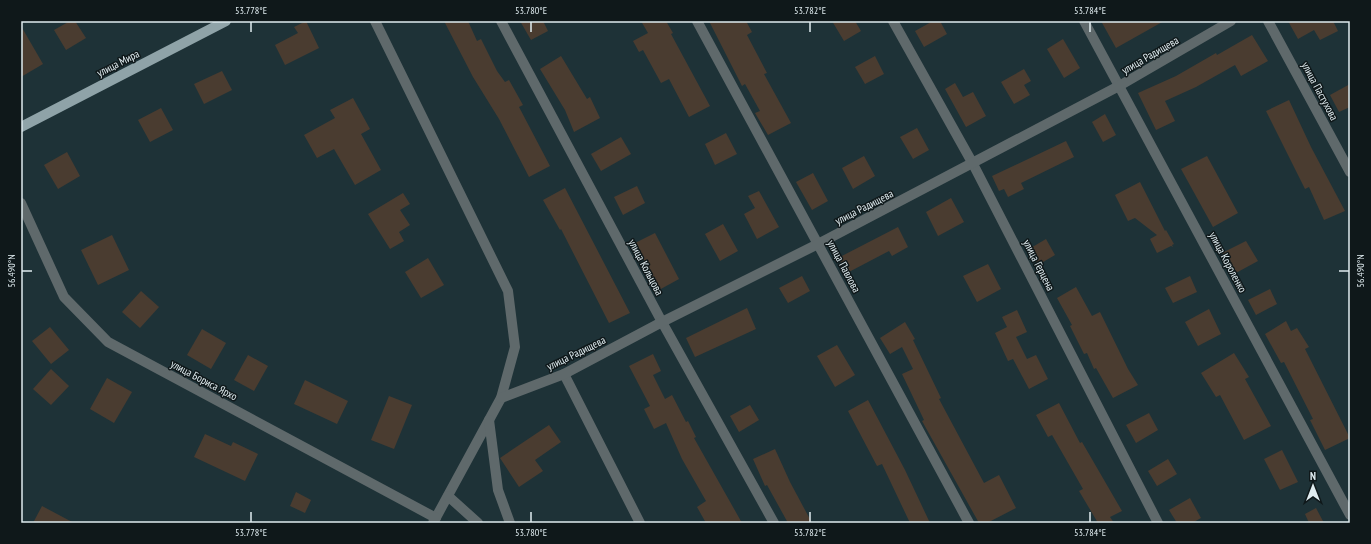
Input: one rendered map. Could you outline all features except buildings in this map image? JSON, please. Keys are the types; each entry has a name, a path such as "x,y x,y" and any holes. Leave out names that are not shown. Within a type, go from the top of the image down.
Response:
{"main road":[{"name":"улица Мира","path":"21,127 226,21"}],"street":[{"path":"375,21 508,291 515,347 500,398 434,521"},
{"name":"улица Кольцова","path":"501,21 662,322 774,523"},
{"name":"улица Павлова","path":"697,21 969,523"},
{"name":"улица Герцена","path":"893,21 973,164 1158,523"},
{"name":"улица Короленко","path":"1084,21 1350,515"},
{"name":"улица Радищева","path":"500,398 564,374 662,322 818,244 973,164 1119,86 1231,21"},
{"name":"улица Пастухова","path":"1268,21 1350,172"},
{"name":"улица Бориса Ярхо","path":"21,203 64,297 108,342 434,521"},
{"path":"564,374 640,523"},
{"path":"489,420 498,490 510,523"},
{"path":"448,496 478,523"}]}
